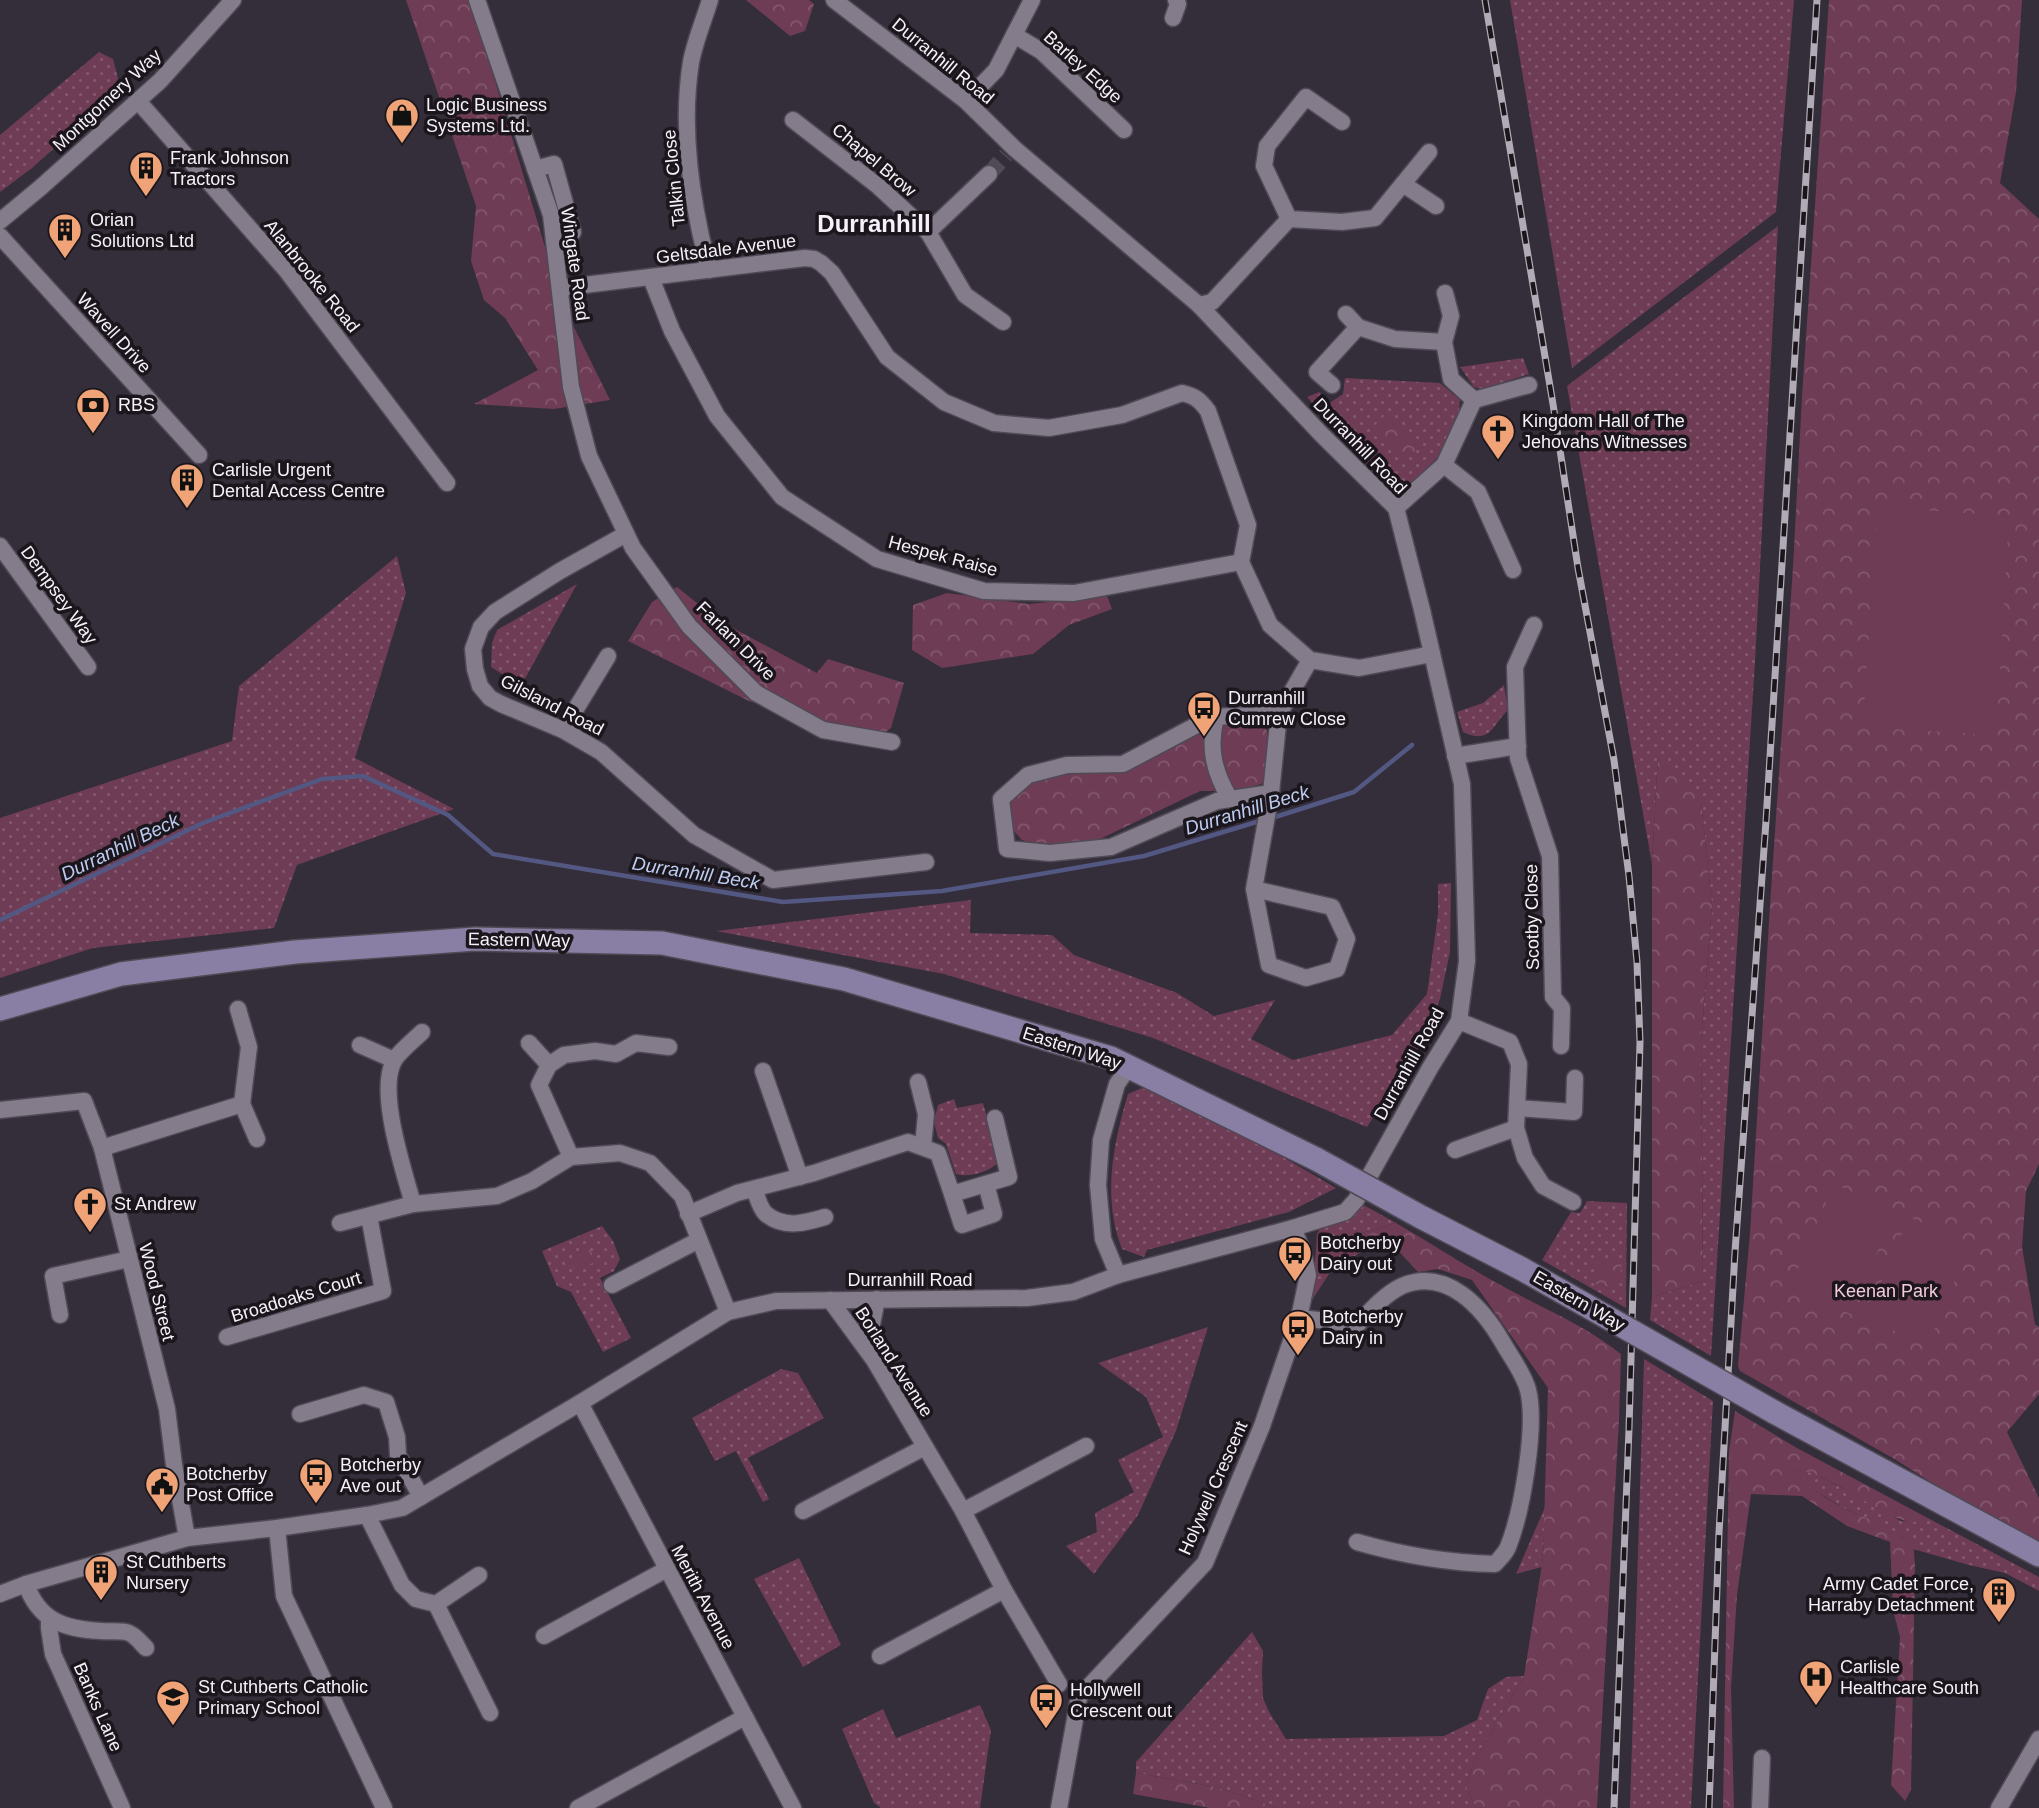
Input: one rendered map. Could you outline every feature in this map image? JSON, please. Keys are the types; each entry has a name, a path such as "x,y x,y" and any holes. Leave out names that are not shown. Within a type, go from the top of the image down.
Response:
{"street":[{"name":"Montgomery Way","path":"0,220 160,81 233,0"},
{"name":"Wingate Road","path":"477,0 551,215 571,387 589,456 626,534"},
{"name":"Talkin Close","path":"709,270 698,226 686,132 691,61 710,0"},
{"name":"Durranhill Road","path":"0,1594 26,1584 187,1538 276,1528 402,1508 728,1312 776,1301 1027,1298 1073,1292 1118,1275 1345,1212 1356,1200 1459,1021 1467,961 1462,784 1396,508 1322,435 1199,305 1010,152 966,102 834,0"},
{"name":"Barley Edge","path":"966,102 996,70 1032,0"},
{"path":"1172,18 1178,4 1176,0"},
{"name":"Barley Edge","path":"1014,35 1041,51 1124,131"},
{"path":"1289,219 1264,166 1267,146 1306,97 1342,122"},
{"name":"Alanbrooke Road","path":"138,101 286,270 447,483"},
{"name":"Chapel Brow","path":"793,120 878,186 928,232 965,295 1003,322"},
{"path":"1289,219 1342,222 1375,218 1429,152"},
{"path":"928,232 989,174"},
{"path":"1403,184 1436,206"},
{"path":"1199,305 1212,302 1289,219"},
{"name":"Wavell Drive","path":"0,236 199,455"},
{"name":"Geltsdale Avenue","path":"560,288 814,259 832,273 887,357 944,401 994,424 1049,428 1122,415 1182,393 1199,399 1208,411 1248,525 1241,562"},
{"name":"Hespek Raise","path":"650,278 672,331 717,416 782,497 877,559 984,591 1074,593 1241,562"},
{"path":"1445,293 1451,316 1444,342 1451,380 1474,400"},
{"path":"1346,314 1358,327 1395,339 1444,342"},
{"path":"1332,385 1317,372 1358,327"},
{"path":"1396,508 1444,465 1474,400 1529,385"},
{"path":"1444,465 1478,492 1513,570"},
{"name":"Gilsland Road","path":"626,534 495,612 481,627 473,649 475,669 480,686 490,698 563,730 601,752 694,835 773,880 926,862"},
{"name":"Farlam Drive","path":"626,534 633,548 689,626 757,693 823,730 892,742"},
{"name":"Dempsey Way","path":"0,546 88,667"},
{"path":"1241,562 1270,625 1310,660 1359,668 1432,654"},
{"name":"Scotby Close","path":"1534,625 1515,667 1518,758 1550,856 1553,997 1562,1007 1561,1046"},
{"path":"563,730 608,656"},
{"path":"1254,889 1332,907 1347,939 1337,969 1306,978 1269,965 1254,889 1271,793 1279,714 1310,660"},
{"path":"1271,793 1217,801 1111,847 1049,853 1007,849 1000,799 1028,775 1067,765 1123,764 1212,718 1279,714"},
{"path":"1216,717 1213,757 1218,780 1230,799"},
{"path":"1455,756 1518,746"},
{"name":"Eastern Way","path":"0,1009 121,974 295,952 475,939 662,943 844,979 1111,1058 1316,1159 1522,1269 1774,1412 2039,1555"},
{"path":"237,1009 249,1047 242,1104 257,1139"},
{"path":"1459,1021 1510,1042 1519,1064 1516,1128 1525,1158 1543,1186 1573,1202"},
{"path":"413,1204 392,1124 388,1082 394,1060 422,1031"},
{"path":"529,1042 549,1065"},
{"path":"571,1157 539,1085 549,1065 564,1055 595,1051 616,1054 635,1043 669,1047"},
{"path":"360,1045 394,1060"},
{"path":"1118,1275 1102,1239 1098,1185 1101,1140 1117,1084 1129,1067"},
{"path":"763,1071 800,1177"},
{"path":"1517,1108 1574,1112 1575,1078"},
{"path":"918,1082 926,1114 923,1147"},
{"name":"Wood Street","path":"0,1110 84,1101 102,1148 167,1409 187,1538"},
{"path":"102,1148 242,1104"},
{"path":"952,1194 1009,1177 995,1118"},
{"path":"1455,1150 1516,1128"},
{"path":"688,1214 737,1193 800,1177 908,1142 939,1153 962,1226 994,1214 986,1184"},
{"path":"340,1223 413,1204 497,1196 532,1181 571,1157 620,1153 650,1164 681,1196 728,1312"},
{"path":"754,1189 764,1213 785,1223 801,1224 825,1217"},
{"name":"Broadoaks Court","path":"227,1337 383,1291 369,1216"},
{"name":"Holywell Crescent","path":"1059,1808 1079,1697 1205,1563 1262,1426 1299,1318 1308,1275 1303,1252 1293,1228"},
{"path":"612,1285 699,1240"},
{"path":"60,1315 53,1276 129,1259"},
{"path":"1299,1318 1358,1324 1380,1301 1400,1287 1415,1282 1440,1282 1465,1295 1492,1325 1528,1387 1531,1407 1528,1460 1521,1500 1508,1546 1495,1564 1398,1554 1356,1542"},
{"path":"867,1350 877,1299"},
{"name":"Borland Avenue","path":"830,1300 867,1350 925,1447 1059,1684"},
{"path":"300,1414 364,1395 386,1402 397,1437 398,1455 421,1497"},
{"name":"Merith Avenue","path":"580,1403 793,1808"},
{"path":"962,1511 1086,1446"},
{"name":"Borland Avenue","path":"803,1511 925,1447"},
{"path":"367,1515 402,1585 416,1600 436,1604 479,1574"},
{"path":"276,1528 284,1596 384,1808"},
{"path":"544,1636 667,1569"},
{"name":"Banks Lane","path":"26,1584 33,1601 49,1618 54,1654 122,1808"},
{"path":"880,1656 1004,1590"},
{"path":"436,1604 490,1713"},
{"path":"49,1618 77,1629 129,1633 146,1647"},
{"path":"578,1808 745,1717"},
{"path":"1999,1808 2039,1739"},
{"path":"1760,1808 1762,1758"}],"green space":[{"path":"406,0 468,0 562,303 610,400 554,409 474,404 538,370 505,318 484,300 471,261 476,206"},
{"path":"746,0 809,0 814,4 805,31 790,36"},
{"path":"1510,0 1794,0 1776,212 1572,368"},
{"name":"Keenan Park","path":"1829,0 2022,0 2016,92 2000,183 2039,219 2039,1164 2026,1191 2022,1247 2035,1324 2039,1327 2039,1394 2007,1432 2039,1498 2039,1544 1740,1371 1738,1366 1750,1233"},
{"path":"99,52 113,59 118,78 116,93 32,168 0,192 0,135"},
{"path":"1778,226 1755,662 1711,1356 1650,1320 1652,1297 1703,1281 1701,1041 1712,906 1701,802 1658,755 1652,864 1567,386"},
{"path":"1523,358 1529,374 1482,389 1474,387 1460,367"},
{"path":"1345,378 1440,383 1460,400 1459,412 1440,455 1412,483 1398,488 1386,485 1307,397 1319,392 1331,402 1343,394"},
{"path":"1388,412 1422,444 1404,464 1370,430"},
{"path":"1877,507 2009,516 1996,735 1863,727"},
{"path":"397,556 406,593 355,758 454,809 297,865 274,928 93,948 0,978 0,818 232,741 239,686"},
{"path":"577,584 521,686 491,667 492,643 497,630"},
{"path":"677,587 718,620 817,673 828,659 904,683 891,728 884,733 800,719 749,701 628,641 652,602"},
{"path":"947,593 1029,604 1107,596 1112,609 1069,625 1033,654 942,668 912,650 913,605"},
{"path":"1504,685 1508,710 1490,732 1480,736 1463,732 1457,712 1483,703"},
{"path":"1241,720 1265,726 1274,750 1270,781 1239,791 1200,791 1100,839 1043,846 1022,840 1013,830 1005,797 1053,769 1119,768 1214,723"},
{"path":"1658,754 1701,801 1712,906 1701,1041 1703,1281 1652,1297 1652,864"},
{"path":"1451,883 1450,952 1440,999 1422,1043 1367,1127 1153,1038 944,974 716,931 971,900 970,933 1052,935 1074,955 1177,993 1214,1016 1275,1000 1251,1039 1293,1060 1392,1035 1427,994 1438,914 1438,884"},
{"path":"1142,1088 1174,1098 1336,1188 1289,1212 1147,1250 1144,1257 1122,1249 1112,1211 1114,1152 1128,1094"},
{"path":"954,1099 957,1108 983,1103 999,1162 995,1166 973,1175 956,1174 946,1144 938,1138 934,1122 938,1105"},
{"path":"1834,1184 1895,1210 1851,1314 1790,1288"},
{"path":"1587,1201 1627,1203 1626,1308 1542,1260 1571,1212 1580,1213"},
{"path":"1360,1203 1396,1223 1362,1233 1359,1239 1363,1251 1331,1271 1310,1303 1317,1234 1323,1223"},
{"path":"1909,1217 1970,1243 1928,1345 1866,1319"},
{"path":"1396,1223 1494,1281 1580,1327 1621,1354 1597,1808 1476,1808 1465,1786 1476,1758 1524,1676 1543,1558 1548,1388 1472,1280 1438,1269 1418,1272 1391,1243 1384,1242 1363,1251 1359,1238 1362,1233"},
{"path":"602,1226 613,1241 620,1259 614,1271 600,1278 631,1338 603,1352 571,1292 557,1286 542,1251"},
{"path":"590,1250 596,1261 576,1272 570,1261"},
{"path":"1599,1258 1622,1261 1619,1287 1595,1284"},
{"path":"1208,1327 1176,1431 1138,1515 1094,1574 1066,1546 1097,1532 1095,1513 1134,1492 1118,1460 1163,1437 1146,1397 1098,1363"},
{"path":"1644,1359 1713,1401 1691,1808 1630,1808"},
{"path":"781,1369 798,1373 824,1418 748,1458 769,1499 763,1502 736,1451 715,1461 692,1418"},
{"path":"1735,1411 1797,1448 1924,1516 1921,1521 1895,1517 1827,1480 1795,1470 1823,1496 1901,1535 1914,1550 1911,1790 1905,1801 1891,1785 1900,1637 1893,1610 1890,1542 1847,1526 1802,1496 1751,1494 1737,1595 1731,1688 1734,1808 1723,1808 1729,1451"},
{"path":"1795,1470 1810,1471 1901,1521 1921,1521 1924,1516 2039,1577 2039,1591 2005,1573 1913,1549 1902,1536 1814,1490"},
{"path":"1546,1505 1542,1567 1516,1574"},
{"path":"799,1558 841,1645 803,1667 754,1579"},
{"path":"1252,1632 1263,1651 1263,1698 1286,1739 1444,1736 1477,1720 1488,1689 1506,1677 1524,1676 1476,1758 1465,1786 1476,1808 1277,1808 1216,1787 1136,1773 1136,1762"},
{"path":"980,1705 991,1730 980,1808 881,1808 874,1803 842,1729 883,1709 896,1738"},
{"path":"1136,1773 1216,1787 1277,1808 1210,1808 1133,1794"}],"waterway":[{"name":"Durranhill Beck","path":"1272,818 1354,792 1412,745"},
{"name":"Durranhill Beck","path":"0,920 203,823 322,779 363,776 448,815 493,854 783,902 942,891 1144,856 1263,820"}],"tunnel":[{"path":"989,174 1006,155"}],"railway":[{"path":"1485,0 1578,568 1614,760 1637,962 1640,1042 1629,1429 1614,1808"},
{"path":"1709,1808 1719,1533 1735,1252 1766,821 1817,0"}],"place":[{"name":"Logic Business Systems Ltd.","path":"402,145"},
{"name":"Frank Johnson Tractors","path":"146,198"},
{"name":"Orian Solutions Ltd","path":"65,260"},
{"name":"RBS","path":"93,435"},
{"name":"Kingdom Hall of The Jehovahs Witnesses","path":"1498,461"},
{"name":"Carlisle Urgent Dental Access Centre","path":"187,510"},
{"name":"Durranhill Cumrew Close","path":"1204,738"},
{"name":"St Andrew","path":"90,1234"},
{"name":"Botcherby Dairy out","path":"1295,1283"},
{"name":"Botcherby Dairy in","path":"1298,1357"},
{"name":"Botcherby Ave out","path":"316,1505"},
{"name":"Botcherby Post Office","path":"162,1514"},
{"name":"St Cuthberts Nursery","path":"101,1602"},
{"name":"Army Cadet Force, Harraby Detachment","path":"1999,1624"},
{"name":"Carlisle Healthcare South","path":"1816,1707"},
{"name":"St Cuthberts Catholic Primary School","path":"173,1727"},
{"name":"Hollywell Crescent out","path":"1046,1730"}],"district":[{"name":"Durranhill","path":"874,223"}]}
